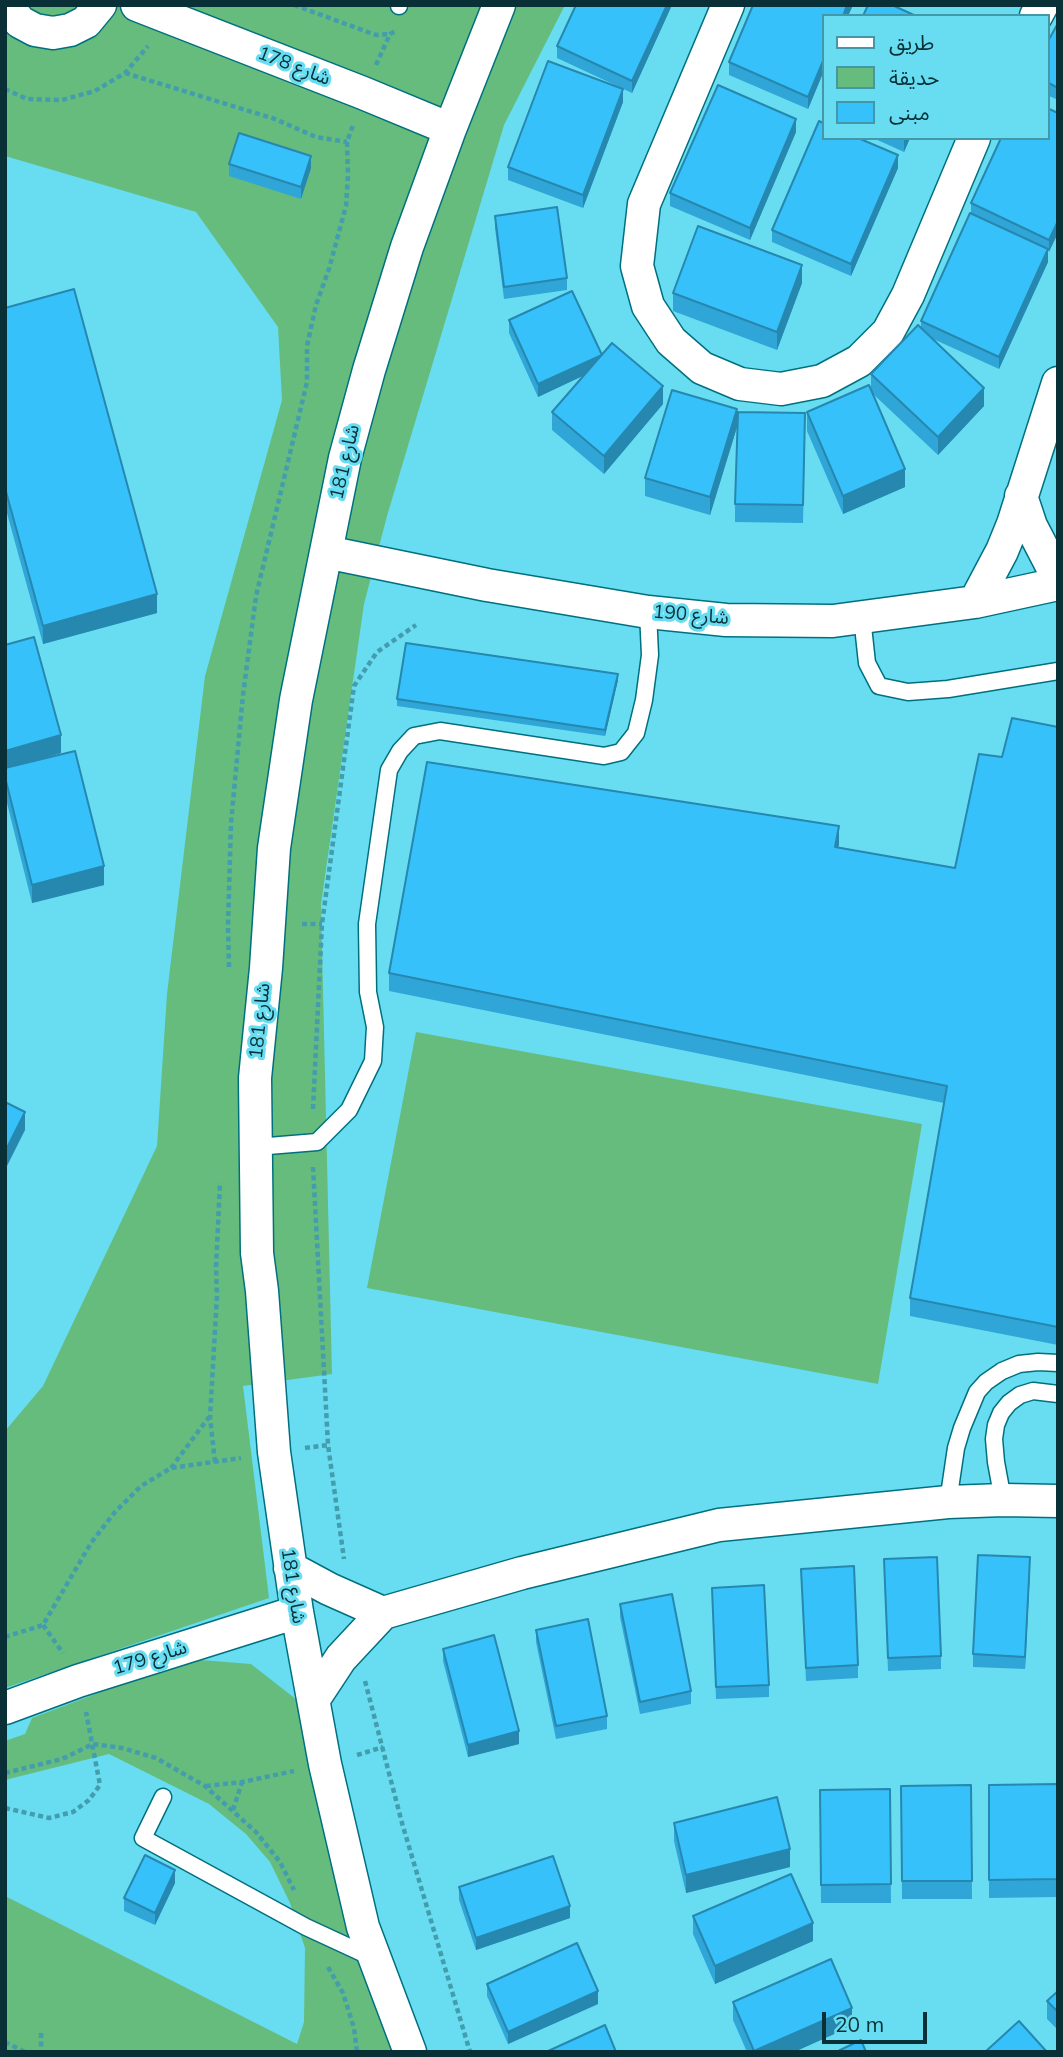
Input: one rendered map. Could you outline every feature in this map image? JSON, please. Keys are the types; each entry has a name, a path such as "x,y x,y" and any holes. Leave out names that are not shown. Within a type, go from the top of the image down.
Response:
{"street":[{"path":"6,5 20,22 35,30 53,33 70,30 86,22 100,5"},
{"name":"شارع 181","path":"411,2052 363,1927 328,1777 297,1612 274,1452 257,1253 255,1078 274,848 296,700 345,458 407,247 499,5"},
{"path":"728,5 643,204 637,266 648,306 671,341 702,368 740,384 781,389 822,381 859,361 888,332 908,295 973,140"},
{"name":"شارع 178","path":"150,10 450,129"},
{"path":"975,602 1002,551 1058,383"},
{"path":"1021,496 1031,526 1058,578"},
{"name":"شارع 190","path":"326,552 487,585 648,612 726,620 833,621 975,602 1058,584"},
{"path":"314,1699 341,1658 383,1612 522,1573 719,1525 948,1502 1058,1502"},
{"path":"290,1568 329,1589 383,1612"},
{"name":"شارع 179","path":"5,1708 78,1681 297,1612"}],"lane":[{"path":"256,1147 317,1142 349,1110 373,1061 375,1027 368,992 367,923 389,770 400,751 414,736 440,732 604,756 621,752 636,733 644,701 650,655 648,612"},
{"path":"862,617 867,663 879,686 908,692 948,689 1058,671"},
{"path":"948,1502 956,1448 977,1392 986,1381 1019,1364 1058,1363"},
{"path":"1003,1500 995,1439 996,1425 1001,1413 1020,1395 1033,1391 1058,1394"},
{"path":"163,1797 143,1838 306,1927 375,1959"}],"path":[{"path":"294,5 376,36 390,34"},
{"path":"5,89 27,99 62,100 95,91 125,73 148,47 150,10"},
{"path":"125,73 275,119 316,137 347,142"},
{"path":"5,1637 43,1625 91,1543 115,1512 141,1486 171,1468 210,1417"},
{"path":"171,1468 328,1445"},
{"path":"355,1643 402,1823 470,2052"},
{"path":"5,1808 49,1818 73,1812 89,1800 100,1785 93,1744"},
{"path":"233,1810 242,1782"},
{"path":"41,2033 41,2052"},
{"path":"5,2042 25,2052"}],"green space":[{"path":"5,5 565,5 504,125 387,516 364,604 321,904 332,1374 243,1386 269,1598 5,1688 5,1431 43,1386 157,1146 167,994 205,676 282,400 278,327 196,212 5,156"},
{"path":"416,1032 922,1124 878,1384 367,1288"},
{"path":"188,1659 251,1664 297,1700 334,1871 394,2052 5,2052 5,1896 297,2044 304,2022 305,1948 290,1903 270,1862 246,1834 209,1804 109,1754 5,1780 5,1741 25,1734 32,1718"}],"building":[{"path":"576,5 667,5 632,81 557,46"},
{"path":"753,5 847,5 844,14 822,14 822,63 808,97 729,62"},
{"path":"868,5 892,5 912,14 864,14"},
{"path":"1058,23 1058,88 1049,83 1049,39"},
{"path":"548,61 623,89 583,195 508,167"},
{"path":"718,85 796,119 750,228 670,193"},
{"path":"1049,109 1058,113 1058,221 1049,240 971,203 1000,140 1049,140"},
{"path":"819,121 822,122 822,140 863,140 898,155 851,264 772,230"},
{"path":"239,133 311,156 301,187 229,164"},
{"path":"557,207 567,278 504,287 495,216"},
{"path":"970,213 1048,249 999,357 921,321"},
{"path":"698,226 802,265 777,332 673,293"},
{"path":"74,289 157,594 43,626 5,488 5,308"},
{"path":"572,291 602,355 538,384 509,320"},
{"path":"918,325 984,388 938,437 871,374"},
{"path":"612,343 663,386 604,456 552,412"},
{"path":"869,385 905,469 843,496 807,412"},
{"path":"672,390 737,409 710,497 645,478"},
{"path":"738,412 805,413 803,505 735,504"},
{"path":"34,637 61,735 5,751 5,645"},
{"path":"406,643 618,674 605,730 397,699"},
{"path":"1012,718 1058,727 1058,1327 910,1298 947,1086 389,973 427,762 839,826 835,847 955,868 979,754 1002,757"},
{"path":"75,751 104,866 32,885 5,768"},
{"path":"5,1102 25,1112 5,1152"},
{"path":"978,1555 1030,1557 1025,1657 973,1654"},
{"path":"937,1557 941,1656 888,1658 884,1559"},
{"path":"854,1566 858,1665 806,1668 801,1569"},
{"path":"764,1585 769,1685 716,1687 712,1588"},
{"path":"672,1594 691,1691 640,1702 620,1604"},
{"path":"588,1619 607,1716 556,1726 536,1630"},
{"path":"494,1635 519,1731 468,1745 443,1649"},
{"path":"1058,1784 1058,1879 989,1880 989,1785"},
{"path":"971,1785 972,1881 902,1881 901,1786"},
{"path":"890,1789 891,1884 821,1885 820,1790"},
{"path":"777,1797 790,1849 686,1875 674,1823"},
{"path":"145,1855 175,1870 155,1913 124,1898"},
{"path":"553,1856 570,1906 476,1938 459,1887"},
{"path":"791,1874 813,1923 715,1966 693,1916"},
{"path":"577,1943 598,1991 508,2032 487,1984"},
{"path":"831,1959 852,2008 754,2051 733,2002"},
{"path":"1058,1991 1058,2012 1047,2001"},
{"path":"1019,2021 1047,2052 985,2052"},
{"path":"605,2025 616,2052 546,2052"},
{"path":"861,2040 866,2052 836,2052"}]}
